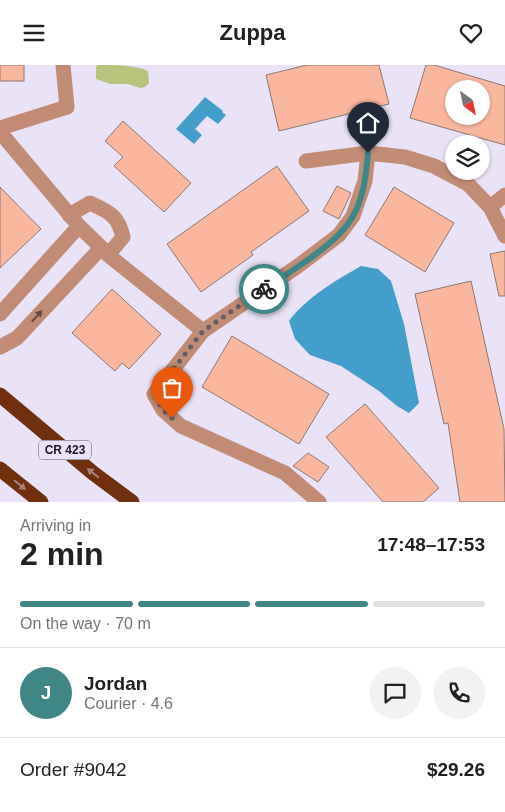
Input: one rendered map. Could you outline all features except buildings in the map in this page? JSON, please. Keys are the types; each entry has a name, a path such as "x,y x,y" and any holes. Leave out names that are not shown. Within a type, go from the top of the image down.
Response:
{"highway":[{"name":"CR 423","path":"0,395 93,473 132,502"},
{"path":"0,469 41,502"}],"lane":[{"path":"63,65 67,107 0,130 74,221 105,251 203,331"},
{"path":"306,161 368,153 405,157 434,165 468,184 490,207 505,236"},
{"path":"319,502 285,473 181,426 163,410 154,394 203,331 298,266 339,235 353,216 365,181 368,153"},
{"path":"490,207 505,195"},
{"path":"0,314 90,203 110,213 120,225 123,237 105,251 17,337 0,347"}],"green space":[{"path":"98,65 143,69 148,71 149,83 145,87 140,88 128,84 110,84 96,79 96,67"}],"water":[{"path":"205,97 226,115 218,124 207,116 195,129 202,135 194,144 176,129"},
{"path":"361,266 378,269 391,281 404,324 419,403 409,413 341,366 310,355 295,339 289,321 313,297"}],"way so far":[{"path":"172,418 163,410 154,394 203,331 264,289"}],"route":[{"path":"264,289 339,235 353,216 365,181 368,153"}]}
